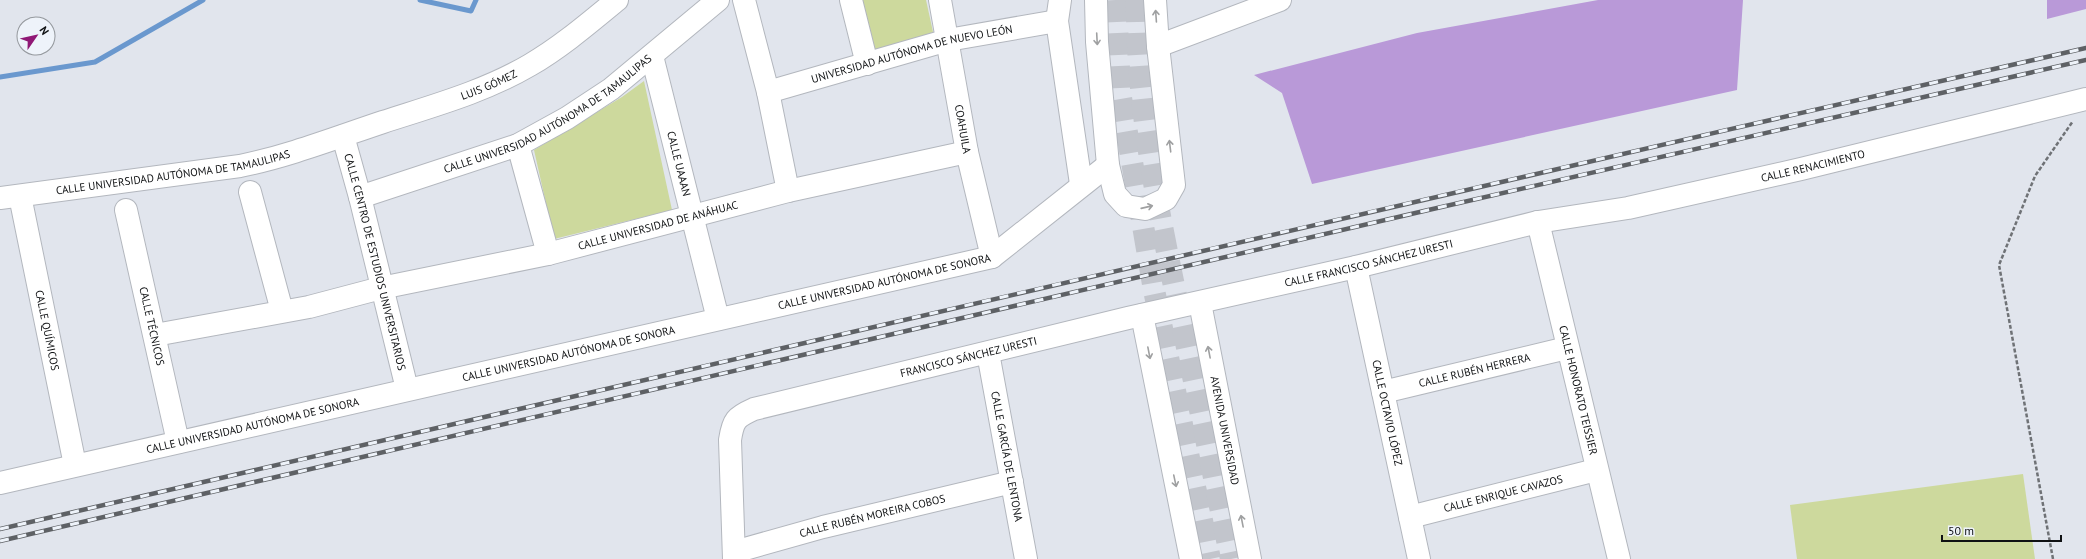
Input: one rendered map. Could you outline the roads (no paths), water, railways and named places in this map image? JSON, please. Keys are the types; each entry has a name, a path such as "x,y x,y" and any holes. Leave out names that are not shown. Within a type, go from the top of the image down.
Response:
{"street":[{"name":"LUIS GÓMEZ","path":"343,136 481,89 530,65 581,30 617,0"},
{"name":"CALLE UNIVERSIDAD AUTÓNOMA DE TAMAULIPAS","path":"360,197 518,145 567,118 605,93 652,56 718,0"},
{"path":"744,0 768,92 788,191"},
{"path":"851,0 867,64"},
{"name":"COAHUILA","path":"940,0 967,152 992,257"},
{"path":"1096,0 1097,42 1108,165 1115,194 1126,206 1145,209 1166,199 1174,184 1158,46 1155,0"},
{"path":"1158,46 1280,0"},
{"path":"1059,10 1081,184"},
{"name":"UNIVERSIDAD AUTÓNOMA DE NUEVO LEÓN","path":"768,92 948,40 1059,10"},
{"name":"CALLE UAAAN","path":"652,56 718,319"},
{"name":"CALLE RENACIMIENTO","path":"1538,222 1628,208 1794,171 2086,99"},
{"name":"CALLE UNIVERSIDAD AUTÓNOMA DE TAMAULIPAS","path":"10,197 240,166 273,160 343,136"},
{"name":"CALLE CENTRO DE ESTUDIOS UNIVERSITARIOS","path":"343,136 360,197 406,389"},
{"path":"518,145 548,254"},
{"name":"CALLE UNIVERSIDAD DE ANÁHUAC","path":"155,335 282,311 309,308 382,288 548,254 788,191 967,152"},
{"name":"CALLE UNIVERSIDAD AUTÓNOMA DE SONORA","path":"0,483 406,389 992,257 1081,184 1108,165"},
{"path":"250,192 282,311"},
{"name":"CALLE QUÍMICOS","path":"10,197 75,465"},
{"name":"CALLE TÉCNICOS","path":"126,210 178,442"},
{"name":"CALLE FRANCISCO SÁNCHEZ URESTI","path":"1200,303 1356,267 1538,222"},
{"name":"CALLE HONORATO TEISSIER","path":"1538,222 1596,470 1619,559"},
{"name":"CALLE OCTAVIO LÓPEZ","path":"1356,267 1410,516 1415,558"},
{"name":"FRANCISCO SÁNCHEZ URESTI","path":"734,556 730,440 732,427 738,416 754,410 1142,315 1200,303"},
{"name":"AVENIDA UNIVERSIDAD","path":"1200,303 1250,559"},
{"path":"1142,315 1191,559"},
{"name":"CALLE RUBÉN HERRERA","path":"1383,392 1567,348"},
{"name":"CALLE GARCÍA DE LENTONA","path":"988,353 1026,559"},
{"name":"CALLE ENRIQUE CAVAZOS","path":"1410,516 1596,470"},
{"name":"CALLE RUBÉN MOREIRA COBOS","path":"734,556 823,527 1012,482"}],"waterway":[{"path":"0,77 95,62 203,0"},
{"path":"420,0 471,11 476,0"}],"tunnel":[{"path":"1116,0 1120,92 1154,290 1210,559"},
{"path":"1137,0 1140,77 1149,153 1170,267 1231,559"}],"railway":[{"path":"0,529 1303,227 2086,48"},
{"path":"0,541 1424,211 2086,60"}]}
